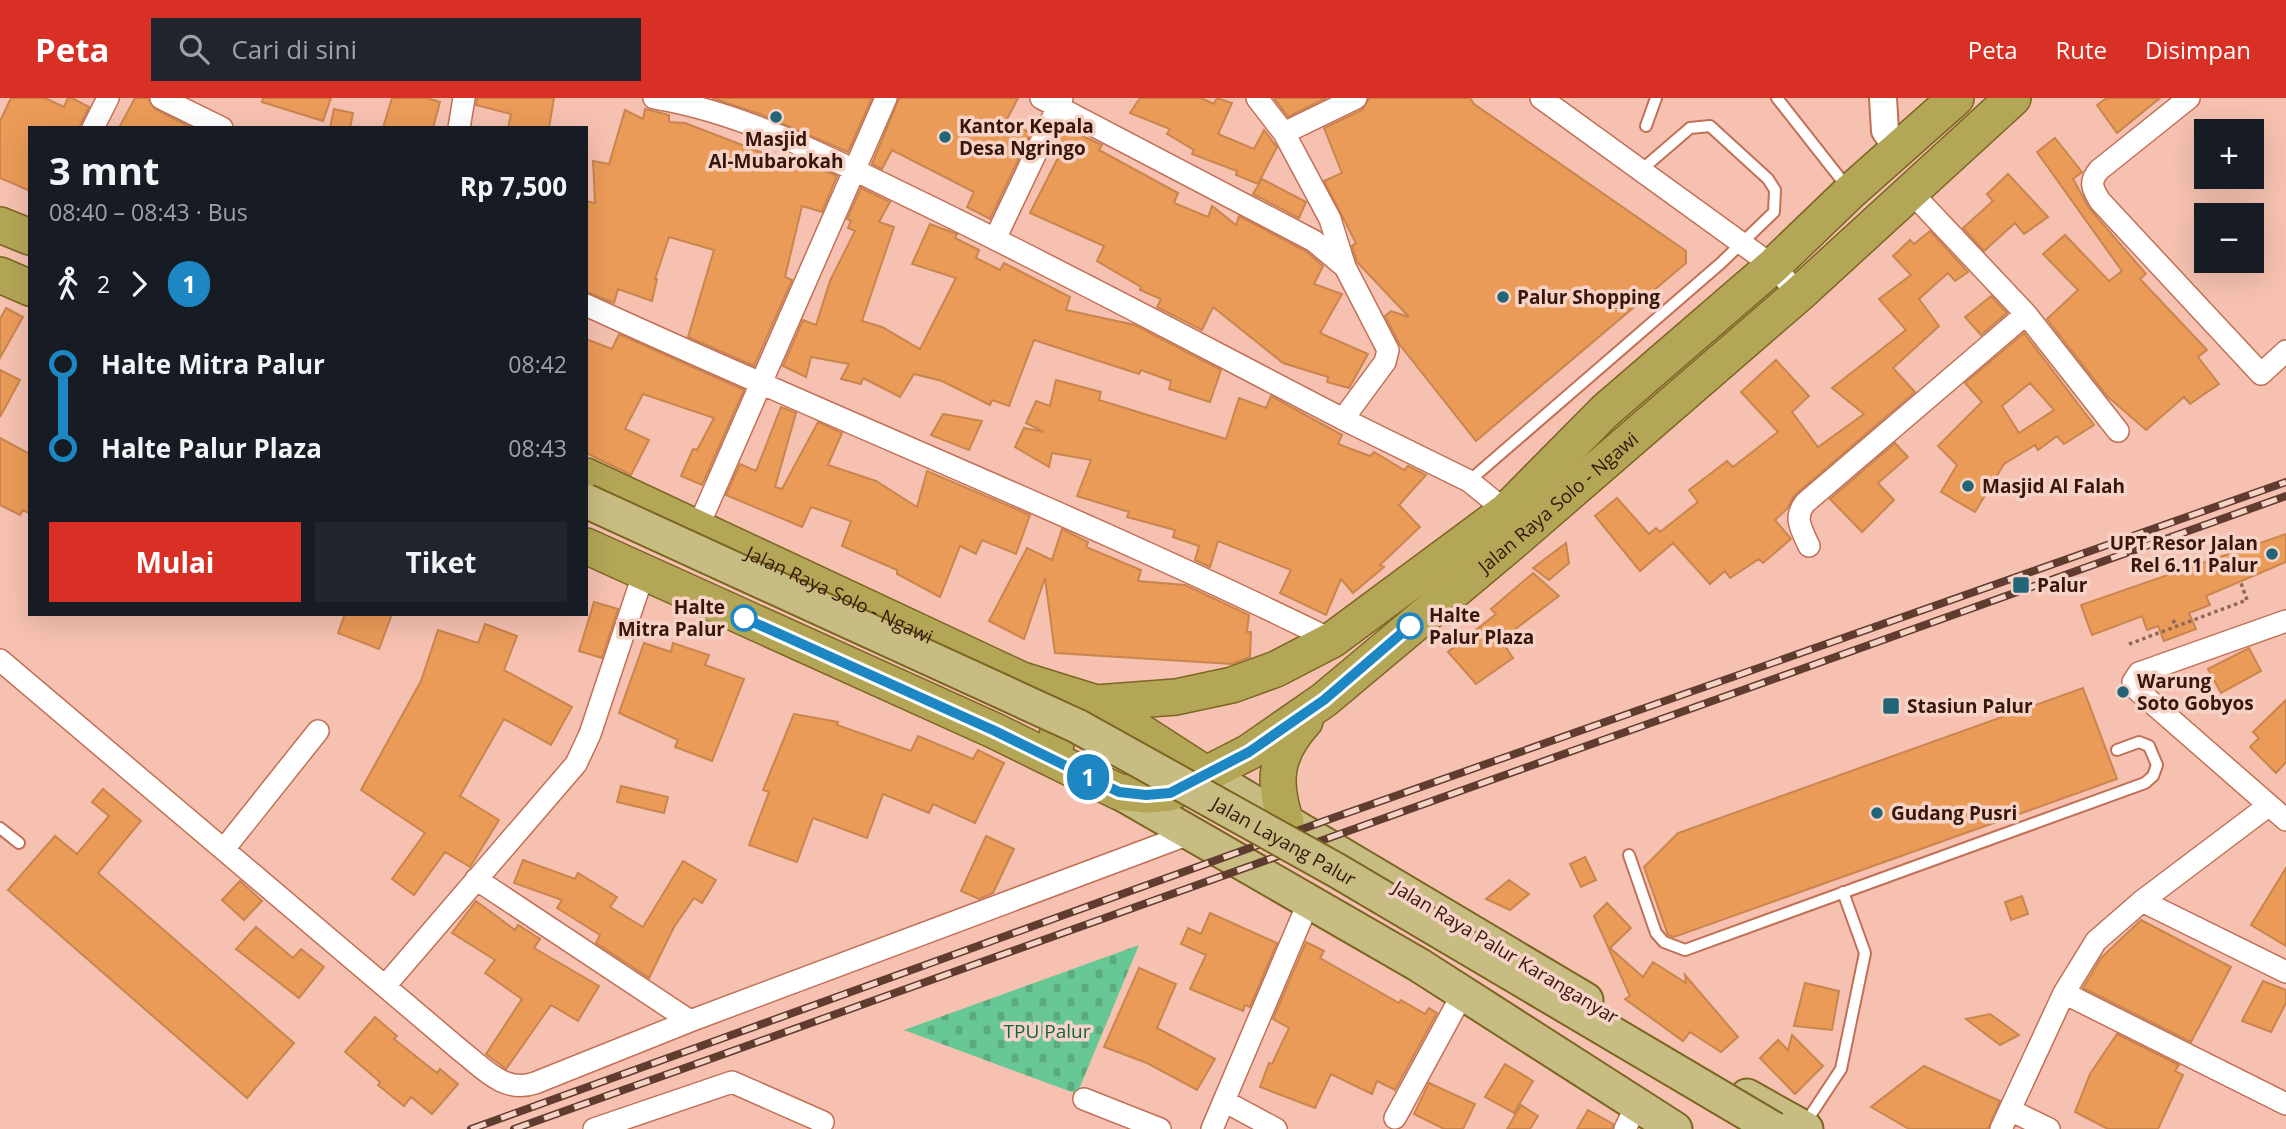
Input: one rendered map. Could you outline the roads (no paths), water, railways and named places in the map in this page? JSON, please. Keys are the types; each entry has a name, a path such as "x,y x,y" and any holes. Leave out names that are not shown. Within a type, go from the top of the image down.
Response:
{"highway":[{"name":"Jalan Raya Solo - Ngawi","path":"1057,762 1056,745 1062,723 1071,714 1096,703 1176,697 1232,685 1303,657 1332,640 1506,511 1605,411 1773,266 1850,192 1956,98"},
{"name":"Jalan Raya Solo - Ngawi","path":"588,547 995,731 1119,792 1146,795 1170,793 1249,752 1324,700 1799,294 2012,98"},
{"path":"0,225 28,236"},
{"path":"0,275 28,287"},
{"name":"Jalan Raya Solo - Ngawi","path":"588,477 1022,680 1096,703"},
{"path":"995,731 1012,726 1024,710 1027,693 1022,680"},
{"path":"1286,822 1277,793 1280,760 1297,730 1324,700"},
{"path":"1096,703 1206,774"}],"main road":[{"name":"Jalan Layang Palur","path":"588,502 1077,726 1794,1129"},
{"name":"Jalan Layang Palur","path":"588,521 970,693 1137,778 1255,844 1732,1129"},
{"name":"Jalan Raya Palur Karanganyar","path":"1206,774 1450,917 1794,1129"},
{"path":"1119,792 1463,993 1631,1118 1675,1129"},
{"path":"1419,965 1414,955 1415,943 1426,926 1450,917"}],"street":[{"path":"94,126 108,98"},
{"path":"161,98 218,126"},
{"path":"459,126 464,98"},
{"path":"654,98 720,113 853,170 995,239 1469,481 1506,511"},
{"path":"698,527 886,98"},
{"path":"1257,98 1284,133 1330,219 1345,267 1388,353 1343,419"},
{"path":"1284,133 1356,98"},
{"path":"1541,98 1773,266 1799,294"},
{"path":"1883,98 1885,131 1898,149"},
{"path":"2189,98 2099,170 2093,178 2093,188 2101,201 2260,374 2286,351"},
{"path":"995,239 1054,101 1314,241 1345,267"},
{"path":"1910,191 2026,314 2118,431"},
{"path":"588,306 761,385 1196,575 1332,640"},
{"path":"1809,546 1798,523 1800,510 1805,503 2026,314"},
{"path":"385,986 576,764 590,734 644,572"},
{"path":"2286,621 2139,673 2133,682 2138,691 2286,820"},
{"path":"0,660 385,986 499,1080 517,1087 535,1083 690,1021 1192,833"},
{"path":"224,849 318,731"},
{"path":"2049,1129 2005,1120 2064,993 2096,942 2142,901 2268,806"},
{"path":"476,879 690,1021"},
{"path":"1212,1129 1309,901"},
{"path":"2142,901 2286,972"},
{"path":"1395,1118 1463,993"},
{"path":"2064,993 2286,1104"},
{"path":"594,1129 732,1082 826,1127"},
{"path":"1084,1099 1160,1129"},
{"path":"1223,1101 1276,1129"}],"lane":[{"path":"1646,126 1656,98"},
{"path":"1777,98 1850,192"},
{"path":"1469,481 1774,212 1775,190 1768,179 1710,126 1690,128 1640,172"},
{"path":"1629,855 1656,933 1664,942 1685,950 2145,783 2153,776 2157,765 2149,746 2139,742 2117,750"},
{"path":"0,828 19,843"},
{"path":"1794,1129 1841,1069 1866,953 1843,892"}],"railway":[{"path":"471,1129 1330,819 2286,482"},
{"path":"514,1129 2286,496"}],"place":[{"name":"Masjid Al-Mubarokah","path":"776,117"},
{"name":"Kantor Kepala Desa Ngringo","path":"945,137"},
{"name":"Palur Shopping","path":"1503,297"},
{"name":"Masjid Al Falah","path":"1968,486"},
{"name":"UPT Resor Jalan Rel 6.11 Palur","path":"2272,554"},
{"name":"Palur","path":"2021,585"},
{"name":"Halte Mitra Palur","path":"744,618"},
{"name":"Halte Palur Plaza","path":"1410,626"},
{"name":"Warung Soto Gobyos","path":"2123,692"},
{"name":"Stasiun Palur","path":"1891,706"},
{"name":"Gudang Pusri","path":"1877,813"}],"park label":[{"name":"TPU Palur","path":"1047,1031"}]}
